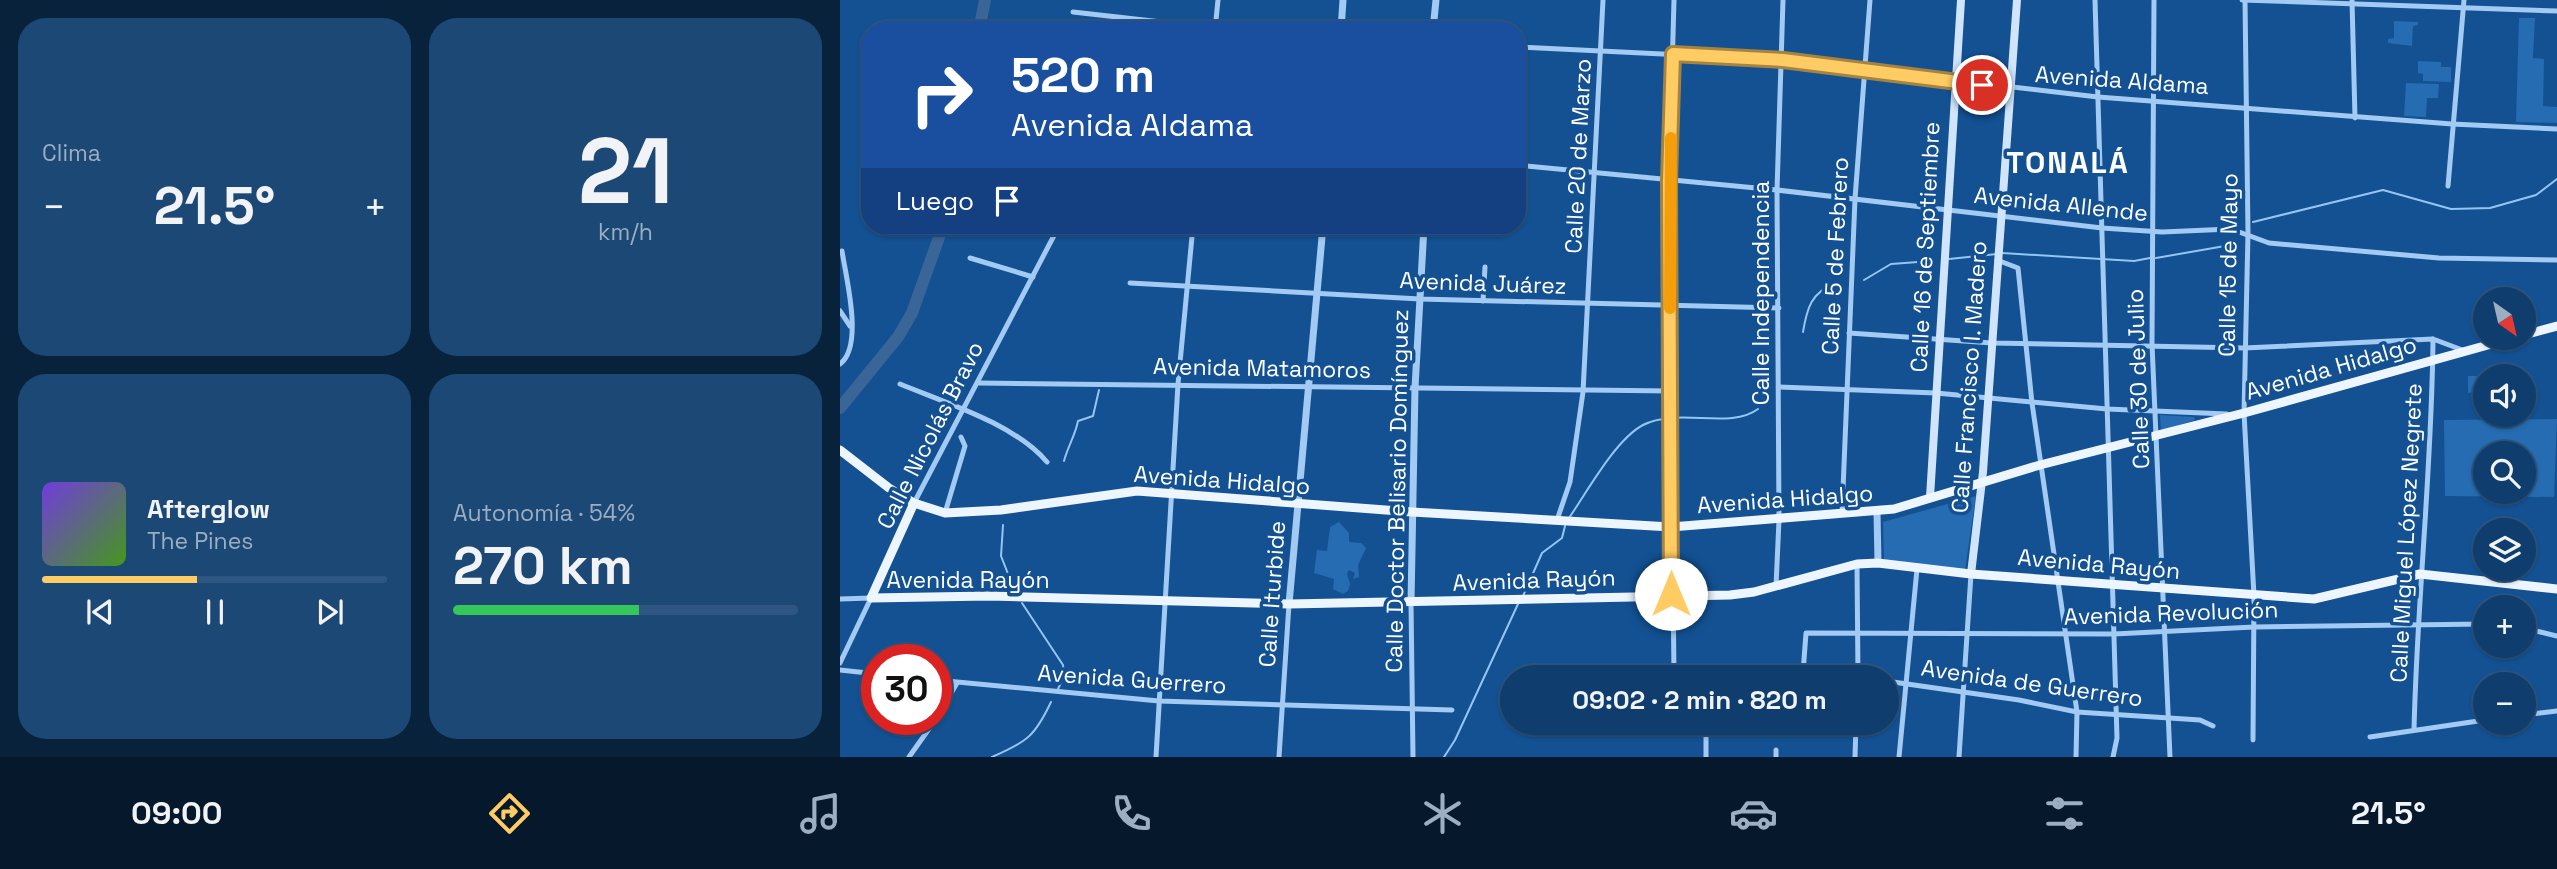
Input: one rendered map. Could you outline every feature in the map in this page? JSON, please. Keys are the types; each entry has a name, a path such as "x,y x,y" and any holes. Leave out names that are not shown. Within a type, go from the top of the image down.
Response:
{"main road":[{"name":"Calle 16 de Septiembre","path":"1930,497 1961,0"},
{"name":"Calle Francisco I. Madero","path":"1971,574 1982,482 1999,215 2017,0"},
{"path":"2536,332 2557,326"},
{"name":"Avenida Hidalgo","path":"842,449 889,488 914,503 946,513 1001,510 1099,494 1137,491 1412,512 1671,527 1877,512 2040,465 2157,433 2241,414 2473,349"},
{"name":"Calle Nicolás Bravo","path":"871,598 914,503"},
{"name":"Avenida Rayón","path":"871,598 989,596 1164,603 1289,604 1730,594 1776,586 1857,564 1878,563 1971,574 2314,599 2420,574 2557,589"}],"street":[{"path":"1216,21 1218,0"},
{"path":"1342,21 1343,0"},
{"path":"1434,21 1436,0"},
{"name":"Calle 20 de Marzo","path":"1558,520 1570,482 1583,392 1603,0"},
{"path":"1674,0 1669,181 1674,665"},
{"name":"Calle Independencia","path":"1776,586 1779,520 1777,190 1783,0"},
{"name":"Calle 5 de Febrero","path":"1842,515 1855,199 1870,0"},
{"path":"2095,0 2106,409 2110,448 2114,583 2117,714 2113,757"},
{"name":"Calle 30 de Julio","path":"2154,0 2152,344 2165,632 2166,718 2170,757"},
{"path":"2244,0 2557,10"},
{"name":"Calle 15 de Mayo","path":"2244,0 2248,237 2241,414 2254,596 2253,740"},
{"path":"2448,187 2464,0"},
{"path":"2352,3 2355,118"},
{"path":"1073,12 1148,21"},
{"name":"Avenida Aldama","path":"1526,48 1783,60 2010,89 2098,97 2247,107 2355,118 2557,129"},
{"name":"Avenida Allende","path":"1526,166 1777,190 2102,228 2152,232 2231,229 2269,243 2439,258 2557,260"},
{"name":"Calle Nicolás Bravo","path":"914,503 1054,235"},
{"path":"1156,757 1170,493 1192,235"},
{"name":"Calle Iturbide","path":"1279,757 1289,604 1322,235"},
{"name":"Calle Doctor Belisario Domínguez","path":"1413,757 1412,512 1415,388 1424,235"},
{"path":"840,364 849,355 852,328 842,251"},
{"path":"970,258 1032,277"},
{"path":"1998,258 2017,266 2040,465 2077,712 2076,757"},
{"path":"1483,301 1485,267"},
{"name":"Avenida Juárez","path":"1130,283 1420,299 1779,308"},
{"path":"840,311 852,328"},
{"path":"1849,333 1992,343 2105,346 2152,344 2244,348 2434,339 2465,351"},
{"name":"Calle Miguel López Negrete","path":"2414,730 2416,624 2434,339"},
{"name":"Avenida Matamoros","path":"979,383 1671,391"},
{"path":"900,384 963,410 1035,448 1047,462"},
{"path":"1779,387 1936,393 1987,400 2106,409 2241,414"},
{"path":"946,513 965,446 961,437"},
{"path":"1877,512 1878,563"},
{"path":"1857,564 1858,665"},
{"path":"1899,757 1917,569"},
{"name":"Calle Francisco I. Madero","path":"1959,757 1971,574"},
{"name":"Calle Nicolás Bravo","path":"840,663 871,598"},
{"name":"Avenida Rayón","path":"840,599 871,598"},
{"name":"Avenida Revolución","path":"1803,665 1805,633 2114,634 2254,627 2473,624"},
{"path":"2536,631 2557,636"},
{"path":"840,670 861,672"},
{"name":"Avenida Guerrero","path":"952,683 1158,701 1452,710"},
{"path":"952,692 957,683"},
{"name":"Avenida de Guerrero","path":"1899,683 2077,712 2200,720 2213,726"},
{"path":"2536,714 2557,711"},
{"path":"2370,737 2473,722"},
{"path":"909,757 925,735"},
{"path":"1706,735 1706,757"},
{"path":"1855,757 1856,735"},
{"path":"1776,750 1776,757"}],"shaded area":[{"path":"2519,18 2535,18 2533,58 2544,59 2543,106 2557,107 2557,123 2516,122"},
{"path":"2394,21 2418,22 2418,25 2413,26 2412,46 2388,43 2388,39 2394,38"},
{"path":"2418,61 2441,62 2441,67 2451,67 2451,82 2423,81 2423,74 2418,73"},
{"path":"2406,83 2439,84 2438,98 2427,98 2426,117 2404,116"},
{"path":"2468,376 2473,376 2473,392 2468,393"},
{"path":"2160,415 2194,417 2195,420 2161,431"},
{"path":"2536,419 2557,419 2554,497 2536,497 2536,441 2473,441 2473,496 2445,496 2444,420 2473,420 2473,427 2536,427"},
{"path":"1976,496 1965,570 1884,561 1883,522"},
{"path":"1339,522 1349,533 1349,542 1361,543 1366,548 1358,565 1359,577 1353,579 1355,573 1349,570 1347,574 1350,584 1348,591 1343,594 1333,589 1334,579 1314,573 1317,550 1327,551 1330,527"}],"waterway":[{"path":"981,21 985,0"},
{"path":"2253,222 2383,190 2451,209 2490,208 2536,195 2557,179"},
{"path":"840,408 898,337 912,313 940,235"},
{"path":"2156,258 2225,246 2232,239"},
{"path":"2002,253 2134,261 2150,258"},
{"path":"1949,259 1997,254"},
{"path":"1864,280 1891,264 1918,262"},
{"path":"1803,332 1806,316 1815,297 1835,283"},
{"path":"1064,461 1078,421 1093,416 1099,390"},
{"path":"1569,518 1612,454 1643,425 1672,418 1733,418 1758,409"},
{"path":"1003,525 1001,556 1014,589"},
{"path":"1523,596 1542,553 1562,538 1565,526"},
{"path":"1022,603 1063,665 1064,676 1058,689"},
{"path":"1444,757 1455,740 1518,604"},
{"path":"992,757 1029,737 1051,702"}],"slow traffic":[{"path":"1670,308 1671,138"}],"district":[{"name":"TONALÁ","path":"2068,163"}],"route":[{"path":"1671,594 1669,181 1673,54 1783,60 1982,85"}]}
